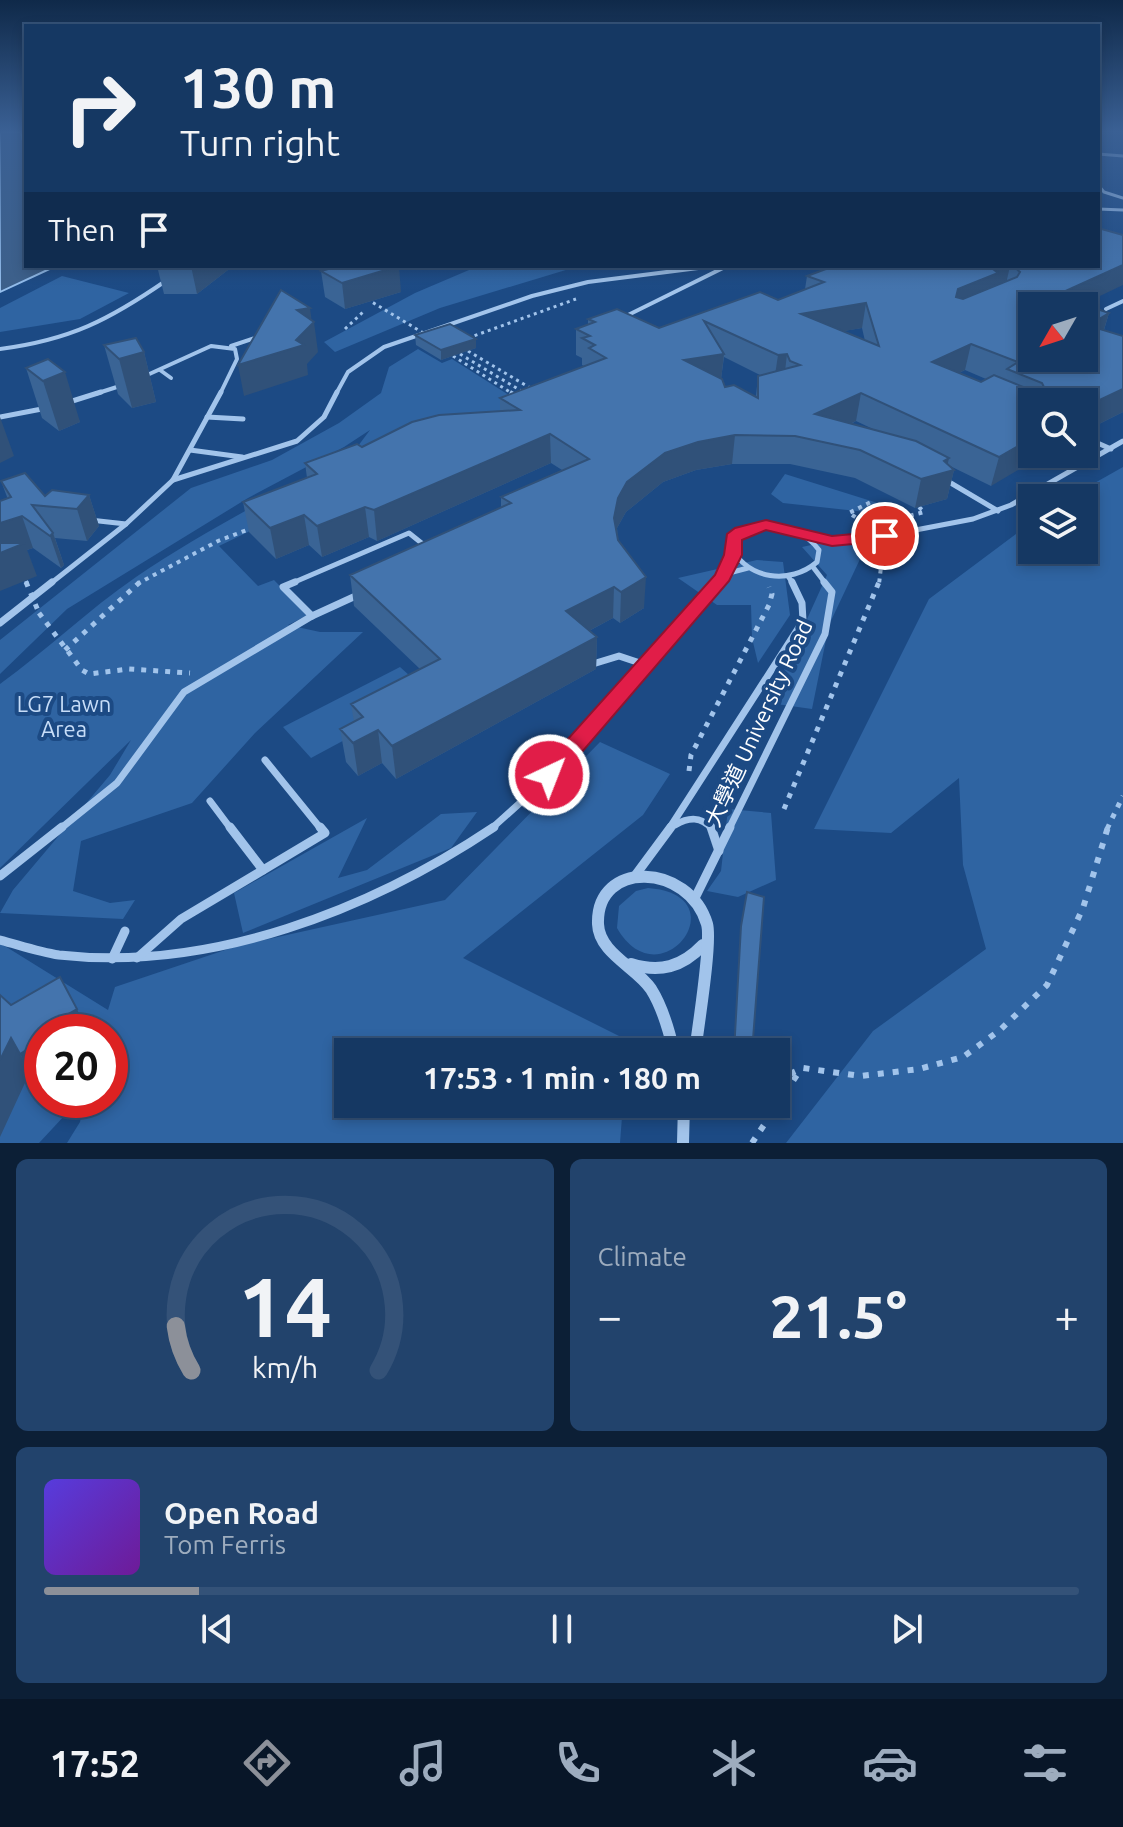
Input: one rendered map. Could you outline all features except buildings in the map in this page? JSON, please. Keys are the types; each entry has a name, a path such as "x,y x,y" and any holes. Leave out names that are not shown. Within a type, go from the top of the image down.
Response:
{"street":[{"path":"634,877 667,878 696,896 707,919 696,1038"},
{"name":"大學道 University Road","path":"634,877 605,895 598,910 601,934 616,956 647,983 671,1038"},
{"path":"616,956 634,966 655,970 675,967 693,958 704,944"},
{"path":"683,1143 684,1118"}],"lane":[{"path":"1100,187 1104,192 1123,198"},
{"path":"1100,209 1123,210"},
{"path":"173,480 297,441 312,431 324,417 348,372 384,347 532,296 588,282 687,268"},
{"path":"615,322 723,268"},
{"path":"0,349 59,341 96,329 174,274"},
{"path":"1106,309 1123,301"},
{"path":"0,417 78,400 160,370 211,346 231,346 271,333"},
{"path":"0,623 126,524 173,480 237,359 231,346"},
{"path":"160,370 171,378"},
{"path":"207,417 243,419"},
{"path":"819,550 844,541 948,525 998,511 1123,441"},
{"path":"1098,443 1111,449"},
{"path":"190,450 250,457"},
{"path":"940,477 998,511"},
{"path":"82,519 126,524"},
{"path":"0,940 56,955 137,958 208,946 289,925 370,896 421,872 466,846 528,797 649,666 725,574 733,555 733,538 752,527 781,526 808,537 844,541"},
{"path":"312,616 283,587 409,533 432,551"},
{"path":"808,537 819,550"},
{"path":"424,545 437,540"},
{"path":"725,574 748,568 788,576 813,567 819,550"},
{"path":"733,555 748,568"},
{"name":"大學道 University Road","path":"696,896 825,634 832,610 832,592 813,567"},
{"name":"大學道 University Road","path":"634,877 671,827 803,621 805,607 801,595 788,576"},
{"path":"0,876 117,783 184,692 312,616 369,590"},
{"path":"596,663 619,656 649,666"},
{"path":"137,958 181,919 325,833 265,760"},
{"path":"210,801 263,870"},
{"path":"671,827 687,818 709,823 717,831 719,851"},
{"path":"112,959 125,931"}],"path":[{"path":"321,268 335,276"},
{"path":"355,305 380,297"},
{"path":"368,299 434,339"},
{"path":"345,329 363,312"},
{"path":"462,340 508,324"},
{"path":"468,351 534,391"},
{"path":"460,354 528,395"},
{"path":"453,356 517,396"},
{"path":"784,809 881,578 883,550 867,526 849,513 871,502"},
{"path":"896,519 924,512 919,507"},
{"path":"867,526 882,523"},
{"path":"65,650 138,583 258,524"},
{"path":"18,571 26,581 39,613 65,650 89,674 129,669 208,675"},
{"path":"687,787 691,755 769,605 772,594 767,584"},
{"path":"790,1074 803,1068 861,1076 919,1069 963,1057 1000,1030 1047,985 1083,908 1103,838 1123,796"},
{"path":"752,1143 787,1085 803,1068"}],"green space":[{"path":"572,268 440,308 335,352 324,342 415,293 469,270"},
{"path":"62,276 129,293 80,319 0,332 0,308"},
{"name":"LG7 Lawn Area","path":"418,349 442,363 452,359 523,404 313,486 248,532 219,546 258,586 274,580 308,615 288,625 320,632 363,632 255,733 192,803 81,841 73,891 110,903 135,900 123,919 0,913 13,890 110,775 131,740 0,868 0,684 136,577 216,527 355,450 370,430 248,498 67,609 0,674 0,640 191,488 272,460 339,423 381,393 389,367"},
{"path":"1123,467 1123,1143 786,1143 873,1031 986,949 963,865 959,778 891,833 814,829 929,599 1018,532 1018,564 1098,564 1098,484 1093,484"},
{"path":"785,474 884,505 875,513 783,503 771,494"},
{"path":"857,535 861,557 829,625 812,709 769,703 827,575 802,547"},
{"path":"757,560 783,562 790,615 758,663 752,638 751,605 717,605 678,578"},
{"path":"400,667 430,694 311,758 283,727"},
{"path":"600,742 670,774 643,815 463,958 623,1038 334,1038 334,1118 622,1118 620,1143 67,1143 81,1118 128,1118 128,1014 24,1014 24,1118 62,1118 39,1143 0,1143 0,943 108,1010 115,987 237,946 445,900"},
{"path":"728,809 771,813 776,880 738,897 707,891 721,871"},
{"path":"477,812 451,848 243,933 234,893 367,818 338,878 367,870 441,814"},
{"path":"648,888 675,895 688,908 690,924 684,939 670,950 653,954 634,948 617,928 619,906 636,891"}],"shaded area":[{"path":"0,184 24,184 24,268 52,268 0,292"}],"route":[{"path":"549,775 649,666 723,577 733,555 733,538 741,531 766,525 781,526 808,537 832,541 858,541 885,536"}]}
